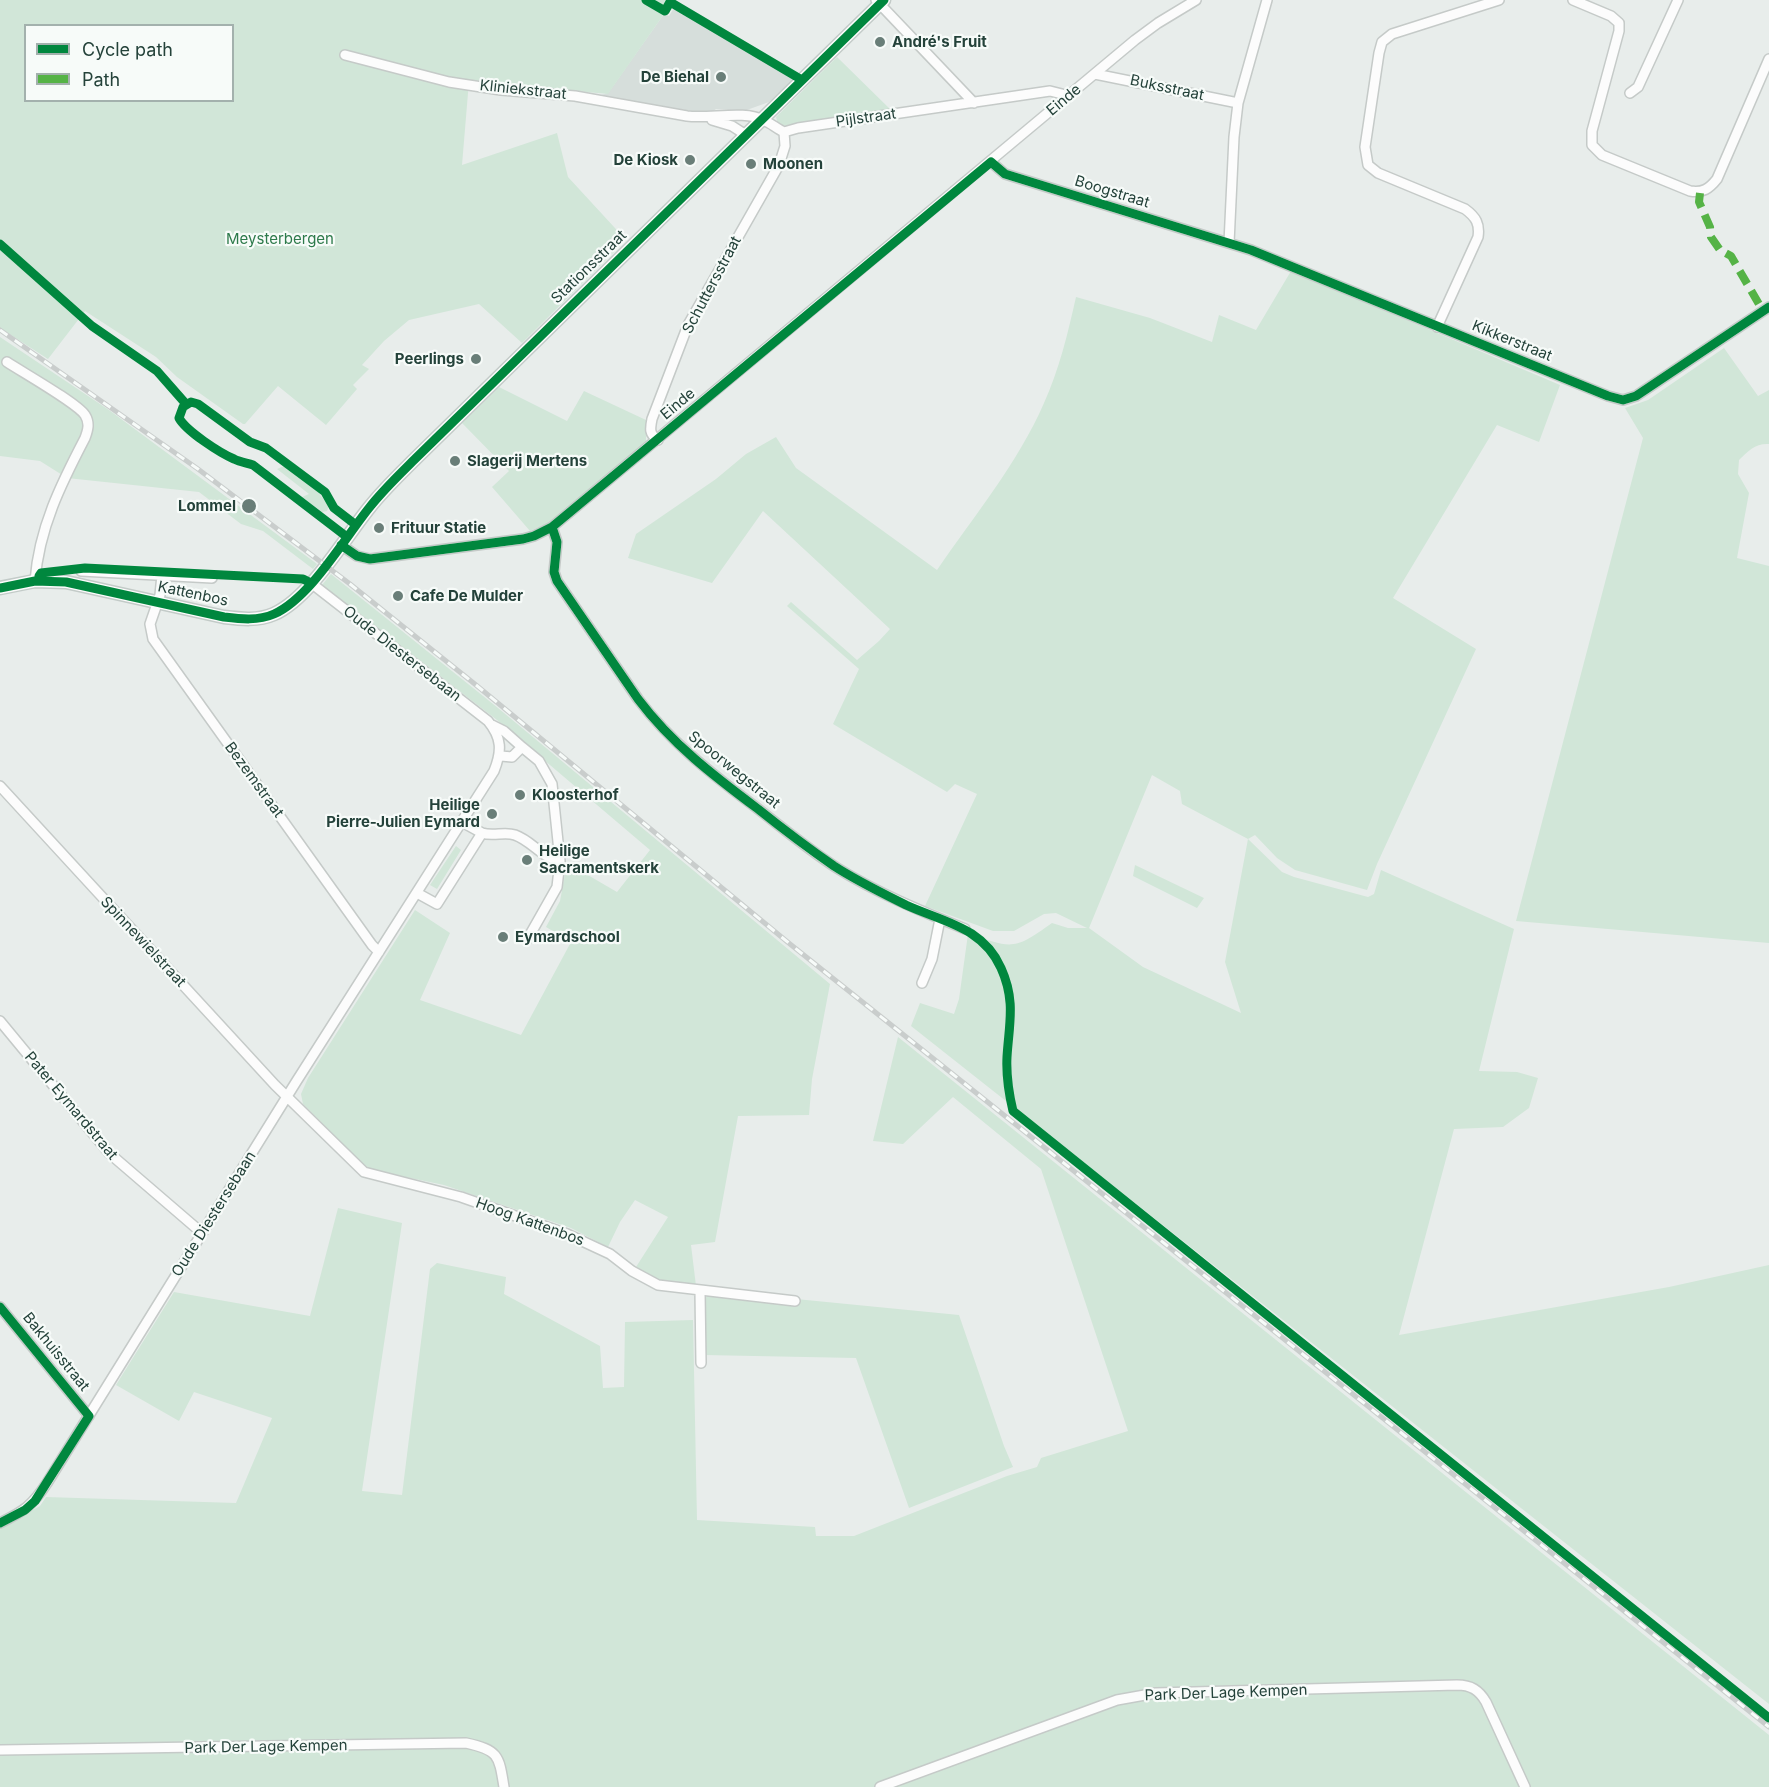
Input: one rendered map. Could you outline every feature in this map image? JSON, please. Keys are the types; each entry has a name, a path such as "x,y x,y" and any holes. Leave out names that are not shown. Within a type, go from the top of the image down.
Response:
{"main road":[{"name":"Stationsstraat","path":"325,566 384,490 409,464 880,2"},
{"name":"Kattenbos","path":"0,588 35,581 77,584 244,620 263,618 285,608 295,601 325,566"}],"street":[{"name":"Einde","path":"340,545 357,556 370,559 523,539 552,527 1095,74 1158,23 1196,0"},
{"path":"1229,243 1234,137 1238,103 1267,0"},
{"path":"1437,327 1478,237 1478,225 1476,218 1465,209 1378,173 1368,165 1365,147 1378,53 1382,42 1392,34 1499,0"},
{"path":"1573,0 1611,16 1619,22 1617,40 1592,131 1592,145 1602,154 1690,191 1700,193 1717,178 1766,72 1769,59"},
{"path":"1630,93 1638,87 1678,0"},
{"path":"880,2 974,103"},
{"name":"Kliniekstraat","path":"345,55 449,82 501,90 575,96 703,118 732,126 746,135"},
{"name":"Buksstraat","path":"1095,74 1238,103"},
{"name":"Pijlstraat","path":"784,132 798,128 1050,91 1062,94 1066,98"},
{"name":"Kliniekstraat","path":"703,118 747,116 762,119"},
{"path":"762,119 784,132"},
{"name":"Schuttersstraat","path":"658,440 652,436 650,429 652,419 688,325 778,165 785,146 784,132"},
{"name":"Boogstraat","path":"991,162 1005,174 1229,243"},
{"name":"Kikkerstraat","path":"1229,243 1608,396 1623,400 1636,396 1769,307"},
{"path":"7,362 75,406 86,416 88,422 85,438 51,507 37,556 35,581"},
{"name":"Spoorwegstraat","path":"552,527 557,542 554,572 557,581 638,699 684,750 726,785 835,866 907,905 965,929"},
{"name":"Kattenbos","path":"81,571 212,578"},
{"name":"Kattenbos","path":"157,602 162,575"},
{"name":"Oude Diestersebaan","path":"311,583 492,725 504,731 539,761 552,784 560,861 557,887 527,940"},
{"name":"Bezemstraat","path":"157,602 150,624 153,639 379,952"},
{"path":"492,725 498,736 501,756 512,757 522,747"},
{"name":"Oude Diestersebaan","path":"0,1523 25,1510 35,1501 494,771 501,756"},
{"name":"Spinnewielstraat","path":"0,786 287,1097"},
{"path":"462,822 487,835 513,834 550,859 560,861"},
{"path":"417,893 437,904 482,833"},
{"path":"922,983 932,959 940,919"},
{"name":"Pater Eymardstraat","path":"0,1021 119,1163 202,1233"},
{"name":"Hoog Kattenbos","path":"287,1097 364,1172 442,1191 581,1240 610,1254 637,1274 658,1284 795,1301"},
{"path":"700,1291 701,1363"},
{"name":"Bakhuisstraat","path":"0,1306 89,1416"},
{"name":"Park Der Lage Kempen","path":"880,1787 1117,1700 1138,1695 1457,1685 1472,1687 1479,1691 1492,1712 1525,1787"},
{"name":"Park Der Lage Kempen","path":"0,1750 466,1743 488,1748 497,1757 501,1762 504,1787"}],"shaded area":[{"path":"674,8 794,79 769,102 744,111 716,109 712,112 691,111 602,97 601,95 608,93 664,14 669,16"}],"green space":[{"name":"Meysterbergen","path":"0,0 668,0 664,14 608,94 469,81 462,165 557,133 568,177 626,240 522,343 479,304 409,320 384,341 362,365 369,369 353,385 357,389 326,425 278,386 243,424 177,377 156,357 85,311 48,359 0,328"},
{"path":"837,57 891,110 786,126 778,124 776,117"},
{"path":"1291,271 1560,385 1539,442 1497,425 1393,598 1476,649 1367,890 1295,870 1277,858 1255,835 1248,839 1282,872 1294,877 1368,897 1374,894 1381,870 1514,929 1479,1071 1517,1072 1538,1078 1529,1108 1503,1127 1454,1129 1399,1335 1669,1287 1769,1265 1769,1704 911,1026 920,1003 954,1014 959,999 968,934 995,942 1012,944 1029,939 1052,923 1068,928 1087,928 1056,913 1044,914 1014,931 993,931 925,906 977,794 955,784 947,792 833,724 859,669 787,606 791,602 857,660 890,629 763,511 712,583 628,558 636,534 716,479 746,454 776,437 796,468 937,570 1022,447 1059,364 1076,297 1150,318 1212,342 1219,315 1256,330","holes":["1152,775 1180,791 1182,804 1248,839 1225,962 1241,1013 1143,967 1089,928"]},
{"path":"0,337 109,410 317,564 313,569 263,531 241,524 199,492 67,478 40,461 0,456"},
{"path":"1724,348 1758,396 1769,390 1769,444 1756,446 1739,460 1738,474 1749,493 1737,558 1769,566 1769,943 1516,921 1643,438 1625,408 1648,400"},
{"path":"499,387 567,421 584,391 646,420 646,443 553,521 530,531 492,487 509,471 462,423"},
{"path":"284,466 317,491 329,506 327,511 322,512 302,497 309,494 277,469"},
{"path":"331,574 498,708 830,984 812,1079 809,1115 738,1116 715,1242 691,1245 696,1286 661,1281 636,1267 668,1217 635,1200 620,1222 608,1247 571,1228 444,1185 372,1170 362,1163 303,1104 301,1094 308,1078 415,910 450,933 420,1000 521,1035 571,942 546,927 560,901 567,863 617,892 650,850 497,720 322,585"},
{"path":"456,846 461,850 437,889 430,885"},
{"path":"1135,865 1204,898 1197,908 1133,876"},
{"path":"898,1037 1769,1735 1769,1787 0,1787 0,1528 40,1506 46,1497 236,1503 272,1418 194,1392 179,1421 116,1385 174,1292 310,1316 338,1208 402,1223 362,1491 402,1495 430,1269 437,1263 506,1277 504,1294 600,1346 603,1388 624,1387 625,1322 693,1320 697,1520 815,1527 816,1536 854,1536 1007,1476 1037,1467 1041,1458 1128,1431 1041,1169 953,1097 903,1144 873,1141"},
{"path":"708,1294 796,1299 959,1315 1013,1467 909,1508 856,1358 704,1355 705,1299"}],"railway":[{"path":"0,330 198,469 350,584 790,944 1769,1727"}],"marked path":[{"path":"1700,193 1699,202 1710,227 1711,237 1720,250 1731,256 1763,311"}],"cycle path":[{"path":"646,0 665,11 670,2 802,80"},
{"path":"0,588 35,581 66,582 224,617 243,619 268,616 287,606 301,595 326,567 369,508 398,476 884,0"},
{"path":"341,545 357,556 370,559 523,539 552,527 991,162 1005,174 1251,250 1608,396 1623,400 1636,396 1769,307"},
{"path":"0,244 92,326 157,371 186,404"},
{"path":"347,537 253,465 228,456 196,435 179,418 183,407 191,402 198,404 250,442 266,448 325,492 334,508 356,525"},
{"path":"552,527 557,542 554,572 557,581 638,699 679,745 725,784 834,866 906,905 961,928 984,943 993,954 1009,991 1007,1071 1013,1111 1769,1718"},
{"path":"39,576 41,573 85,568 303,579 311,583"},
{"path":"0,1307 89,1416 35,1501 25,1510 0,1523"}],"place":[{"name":"André's Fruit","path":"880,42"},
{"name":"De Biehal","path":"721,77"},
{"name":"De Kiosk","path":"690,160"},
{"name":"Moonen","path":"751,164"},
{"name":"Peerlings","path":"476,359"},
{"name":"Slagerij Mertens","path":"455,461"},
{"name":"Lommel","path":"249,506"},
{"name":"Frituur Statie","path":"379,528"},
{"name":"Cafe De Mulder","path":"398,596"},
{"name":"Kloosterhof","path":"520,795"},
{"name":"Heilige Pierre-Julien Eymard","path":"492,814"},
{"name":"Heilige Sacramentskerk","path":"527,860"},
{"name":"Eymardschool","path":"503,937"}]}
